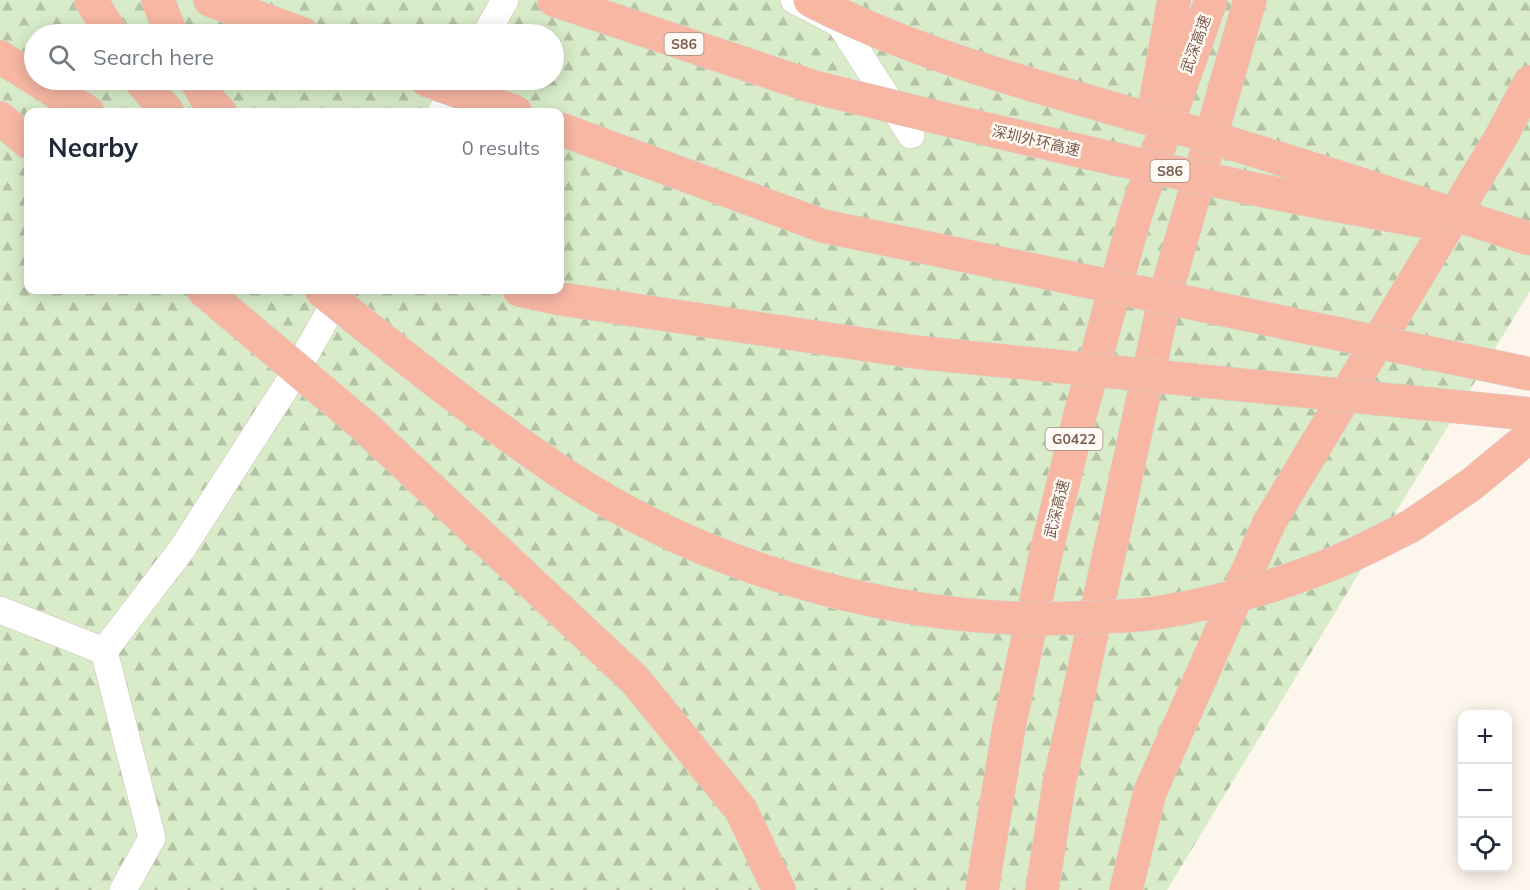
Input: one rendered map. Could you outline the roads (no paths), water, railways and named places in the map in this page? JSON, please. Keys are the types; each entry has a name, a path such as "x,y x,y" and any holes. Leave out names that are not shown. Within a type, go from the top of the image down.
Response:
{"highway":[{"path":"91,0 106,24"},
{"path":"158,0 167,24"},
{"path":"210,0 276,24"},
{"name":"深圳外环高速","path":"554,0 814,87 1012,136 1282,196 1530,239"},
{"path":"810,0 860,26 951,59 1309,166 1530,239"},
{"path":"1136,213 1174,0"},
{"name":"武深高速","path":"982,890 1009,727 1046,554 1136,213 1211,0"},
{"path":"1042,890 1059,784 1166,293 1250,0"},
{"path":"0,57 24,72"},
{"path":"1126,890 1149,792 1269,523 1501,137 1530,82"},
{"path":"53,90 82,108"},
{"path":"149,90 164,108"},
{"path":"202,90 216,108"},
{"path":"454,90 505,108"},
{"path":"0,118 24,139"},
{"path":"564,130 823,226 1530,374"},
{"path":"208,294 363,425 635,680 741,810 779,890"},
{"path":"326,294 500,428 567,476 639,516 723,555 821,589 913,609 1057,620 1154,614 1251,591 1326,567 1411,526 1472,484 1530,436"},
{"path":"538,294 915,352 1530,414"}],"street":[{"path":"492,24 505,0"},
{"path":"794,0 840,24 911,135"},
{"path":"443,108 454,90"},
{"path":"105,651 182,549 295,373 340,294"},
{"path":"0,610 105,651"},
{"path":"105,651 152,838 123,890"}]}
